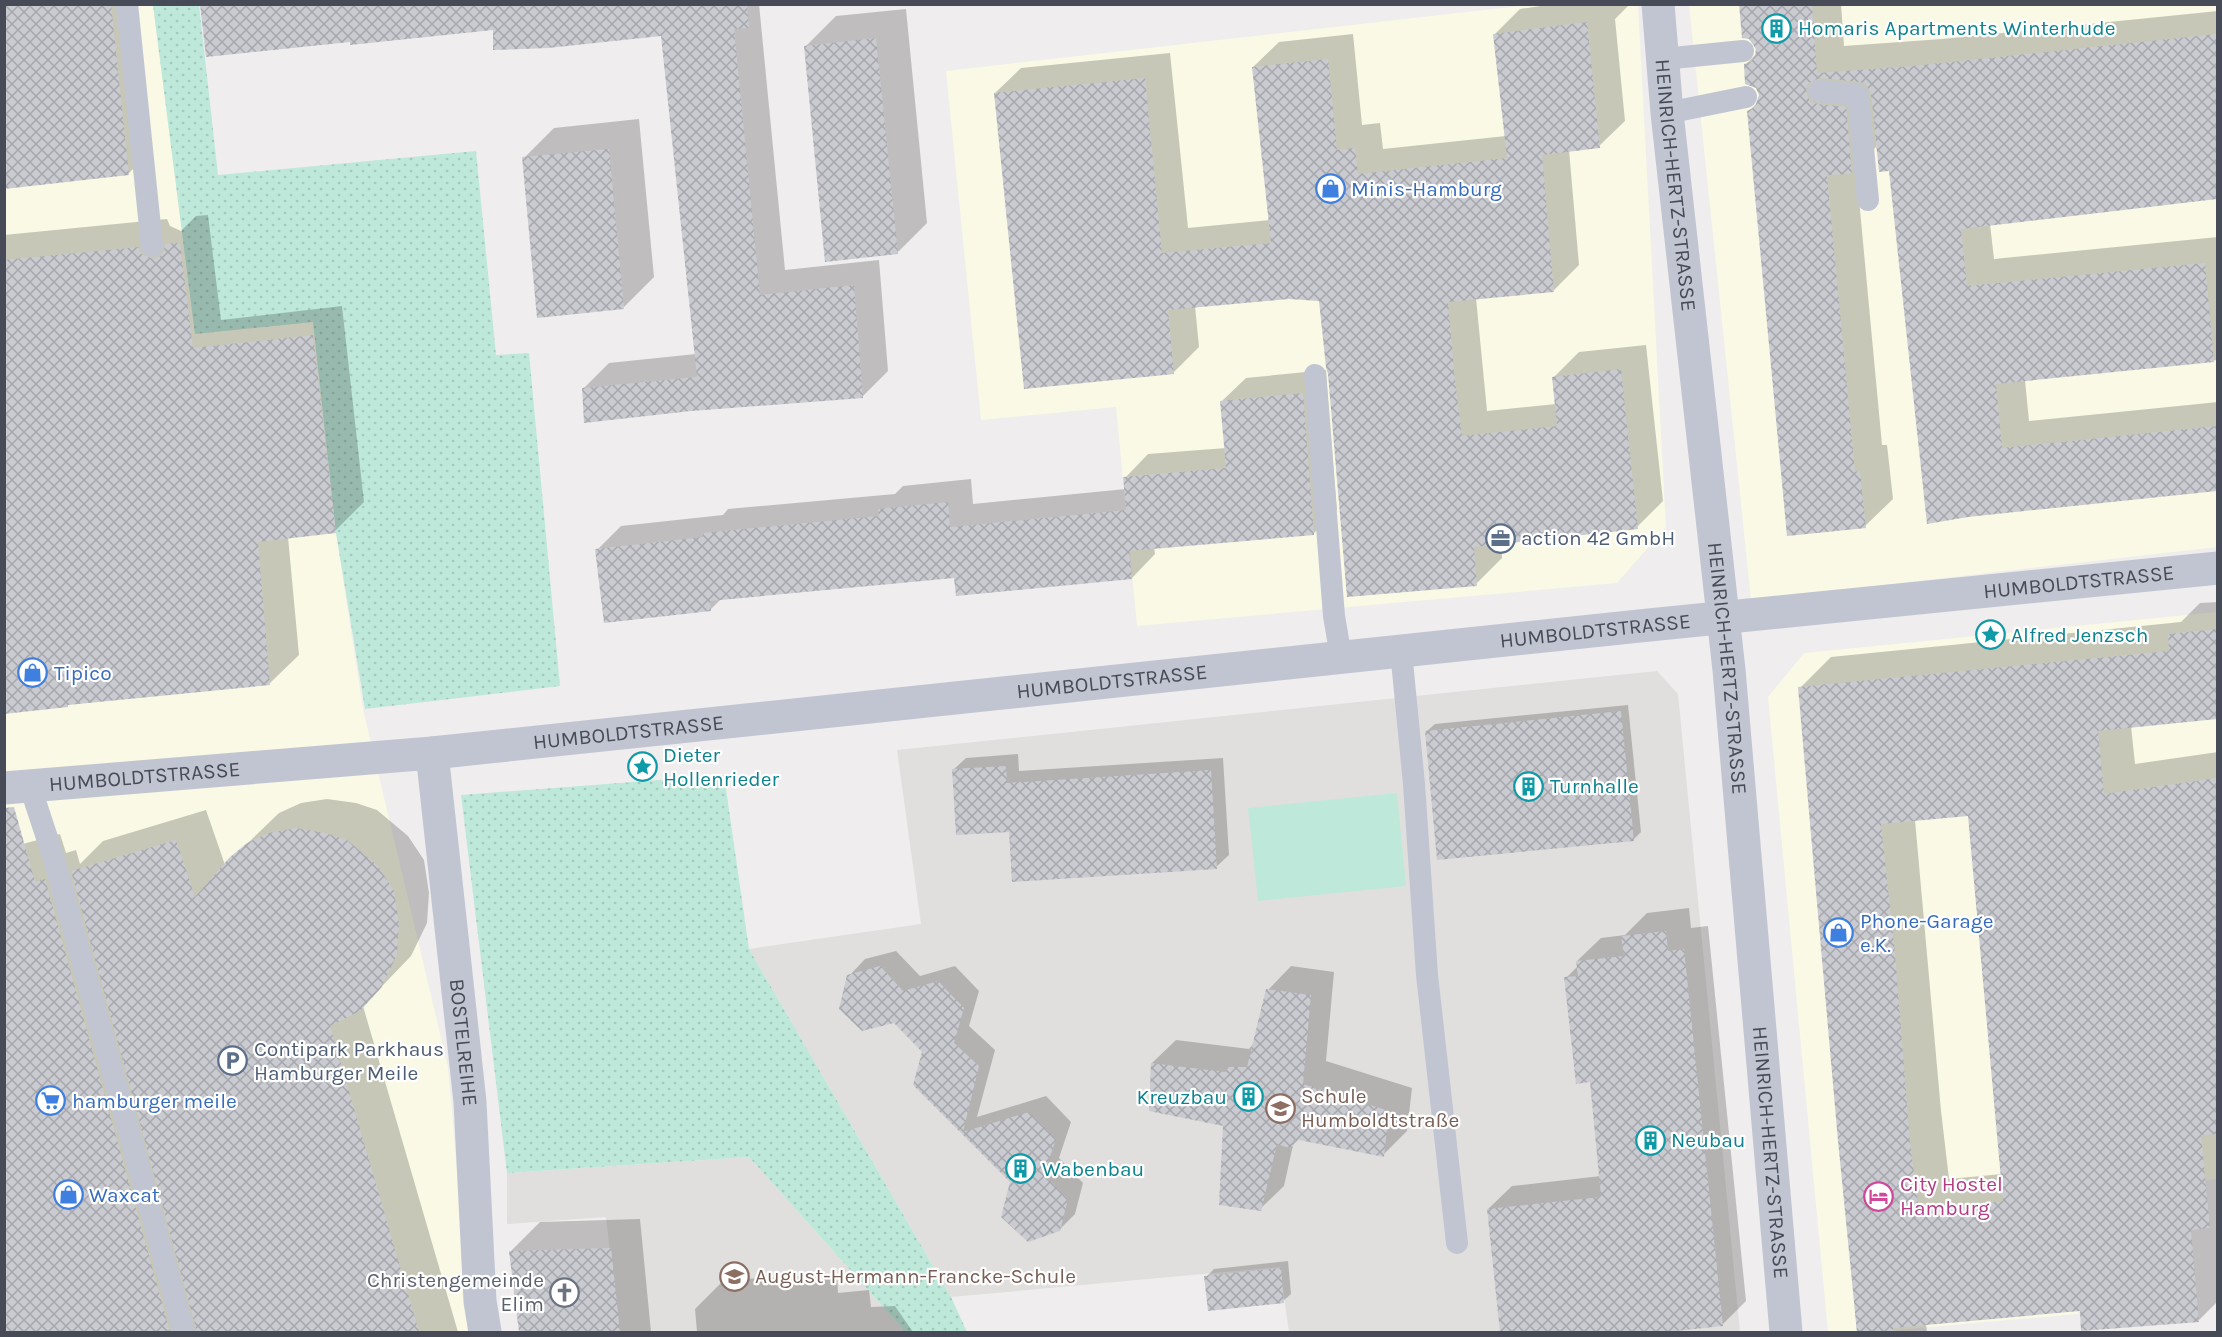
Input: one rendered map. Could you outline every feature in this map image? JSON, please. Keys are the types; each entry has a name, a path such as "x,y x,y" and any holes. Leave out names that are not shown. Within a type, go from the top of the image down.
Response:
{"street":[{"name":"HEINRICH-HERTZ-STRASSE","path":"1658,4 1667,113 1723,618 1786,1332"},
{"name":"HUMBOLDTSTRASSE","path":"17,787 432,753 2217,568"},
{"name":"BOSTELREIHE","path":"432,753 470,1102 480,1301 485,1332"}],"lane":[{"path":"127,4 152,246"},
{"path":"1663,59 1743,51"},
{"path":"1819,91 1858,95 1868,200"},
{"path":"1667,113 1746,97"},
{"path":"1315,375 1334,616 1341,657"},
{"path":"1401,651 1414,784 1427,975 1457,1243"},
{"path":"17,787 54,859 184,1332"}],"shaded area":[{"path":"5,5 153,5 195,334 313,322 336,533 363,709 448,1067 471,1332 5,1332"},
{"path":"1528,5 1638,5 1666,527 1617,583 1137,626 1116,407 981,420 946,71"},
{"path":"1689,5 2217,5 2217,547 1751,600"},
{"path":"2217,612 2217,1179 2071,1194 2078,1314 1896,1330 1896,1332 1828,1332 1768,697 1804,653"},
{"name":"Schule Humboldtstraße","path":"1657,671 1678,694 1740,1332 1289,1332 1280,1267 951,1297 749,949 921,924 897,750"},
{"name":"August-Hermann-Francke-Schule","path":"749,1157 903,1329 903,1332 619,1332 606,1217 507,1224 507,1173"}],"green space":[{"path":"153,5 199,5 218,175 476,151 496,355 529,353 560,686 365,709 336,533 313,322 195,334"},
{"path":"724,775 749,949 951,1297 967,1332 903,1332 903,1329 749,1157 507,1173 461,795"},
{"path":"1397,793 1406,886 1258,901 1248,808"}],"building":[{"path":"4,4 111,4 129,175 4,189"},
{"path":"200,4 747,4 749,28 734,29 760,295 854,285 863,398 691,411 584,423 582,388 697,377 661,36 548,48 493,50 493,30 206,57"},
{"path":"1739,4 1812,4 1817,73 1913,66 2217,34 2217,199 1961,229 1967,286 2205,263 2214,362 1996,384 2002,448 2217,426 2217,491 1968,517 1927,524 1889,171 1879,172 1871,93 1866,84 1860,82 1820,78 1808,83 1807,96 1811,102 1846,107 1852,174 1827,175 1855,472 1860,471 1866,528 1787,536 1747,111 1755,107 1759,95 1756,88 1745,84 1744,64 1751,62 1756,49 1749,39 1742,38"},
{"path":"1587,22 1600,148 1542,155 1554,292 1448,302 1455,381 1462,436 1557,426 1552,377 1621,369 1638,529 1474,547 1477,586 1347,597 1328,374 1319,301 1289,299 1168,310 1174,374 1024,389 994,93 1145,78 1162,253 1271,243 1252,67 1328,59 1337,150 1355,148 1358,174 1507,158 1493,34"},
{"path":"876,38 898,254 825,262 804,46"},
{"path":"609,149 624,309 537,318 522,157"},
{"path":"180,243 193,348 313,335 336,533 258,542 270,685 68,705 68,707 4,714 4,260 139,247 141,254 153,259 160,257 165,244"},
{"path":"1303,393 1314,535 1129,551 1132,579 956,596 954,578 710,601 711,611 604,623 595,549 703,537 703,533 879,516 878,509 948,502 950,527 1126,510 1123,477 1226,468 1220,401"},
{"path":"2217,629 2217,719 2098,731 2104,794 2217,778 2217,1134 2201,1135 2210,1228 2191,1230 2199,1322 2081,1331 2080,1311 1893,1328 1893,1332 1857,1332 1798,687 2169,651 2168,634","holes":["1968,816 2003,1201 1919,1210 1910,1143 1895,954 1881,824"]},
{"name":"Turnhalle","path":"1621,711 1634,841 1437,860 1425,731"},
{"path":"1006,766 1007,783 1211,770 1217,869 1012,882 1009,832 956,835 952,769"},
{"name":"hamburger meile","path":"14,807 35,882 45,879 170,1332 4,1332 4,808"},
{"name":"Contipark Parkhaus Hamburger Meile","path":"296,828 347,840 378,866 394,891 399,924 397,955 381,988 360,1011 330,1026 419,1332 197,1332 71,871 176,840 195,897 229,858 247,843 269,833"},
{"name":"Neubau","path":"1666,931 1668,951 1684,949 1723,1326 1666,1332 1500,1332 1487,1209 1601,1197 1590,1082 1576,1084 1564,977 1578,976 1576,961 1624,956 1621,936"},
{"path":"880,966 903,991 938,981 964,1008 954,1043 979,1066 963,1132 1029,1112 1056,1139 1044,1174 1068,1199 1060,1231 1028,1242 1001,1217 1010,1182 913,1085 922,1052 894,1023 862,1031 839,1009 847,975"},
{"name":"Kreuzbau","path":"1266,989 1311,995 1303,1084 1389,1111 1384,1157 1294,1139 1292,1149 1277,1144 1261,1211 1219,1205 1223,1126 1149,1111 1151,1063 1225,1072 1229,1067 1247,1067"},
{"name":"Christengemeinde Elim","path":"611,1248 620,1332 519,1332 509,1251"},
{"path":"1281,1268 1284,1303 1208,1311 1204,1276"}],"place":[{"name":"Homaris Apartments Winterhude","path":"1777,28"},
{"name":"Minis-Hamburg","path":"1330,189"},
{"name":"action 42 GmbH","path":"1500,538"},
{"name":"Alfred Jenzsch","path":"1990,635"},
{"name":"Tipico","path":"33,673"},
{"name":"Dieter Hollenrieder","path":"642,767"},
{"name":"Turnhalle","path":"1529,786"},
{"name":"Phone-Garage e.K.","path":"1839,933"},
{"name":"Contipark Parkhaus Hamburger Meile","path":"233,1061"},
{"name":"Kreuzbau","path":"1248,1097"},
{"name":"hamburger meile","path":"51,1101"},
{"name":"Schule Humboldtstraße","path":"1280,1108"},
{"name":"Neubau","path":"1650,1140"},
{"name":"Wabenbau","path":"1021,1169"},
{"name":"Waxcat","path":"68,1195"},
{"name":"City Hostel Hamburg","path":"1879,1196"},
{"name":"August-Hermann-Francke-Schule","path":"734,1276"},
{"name":"Christengemeinde Elim","path":"565,1292"}]}
